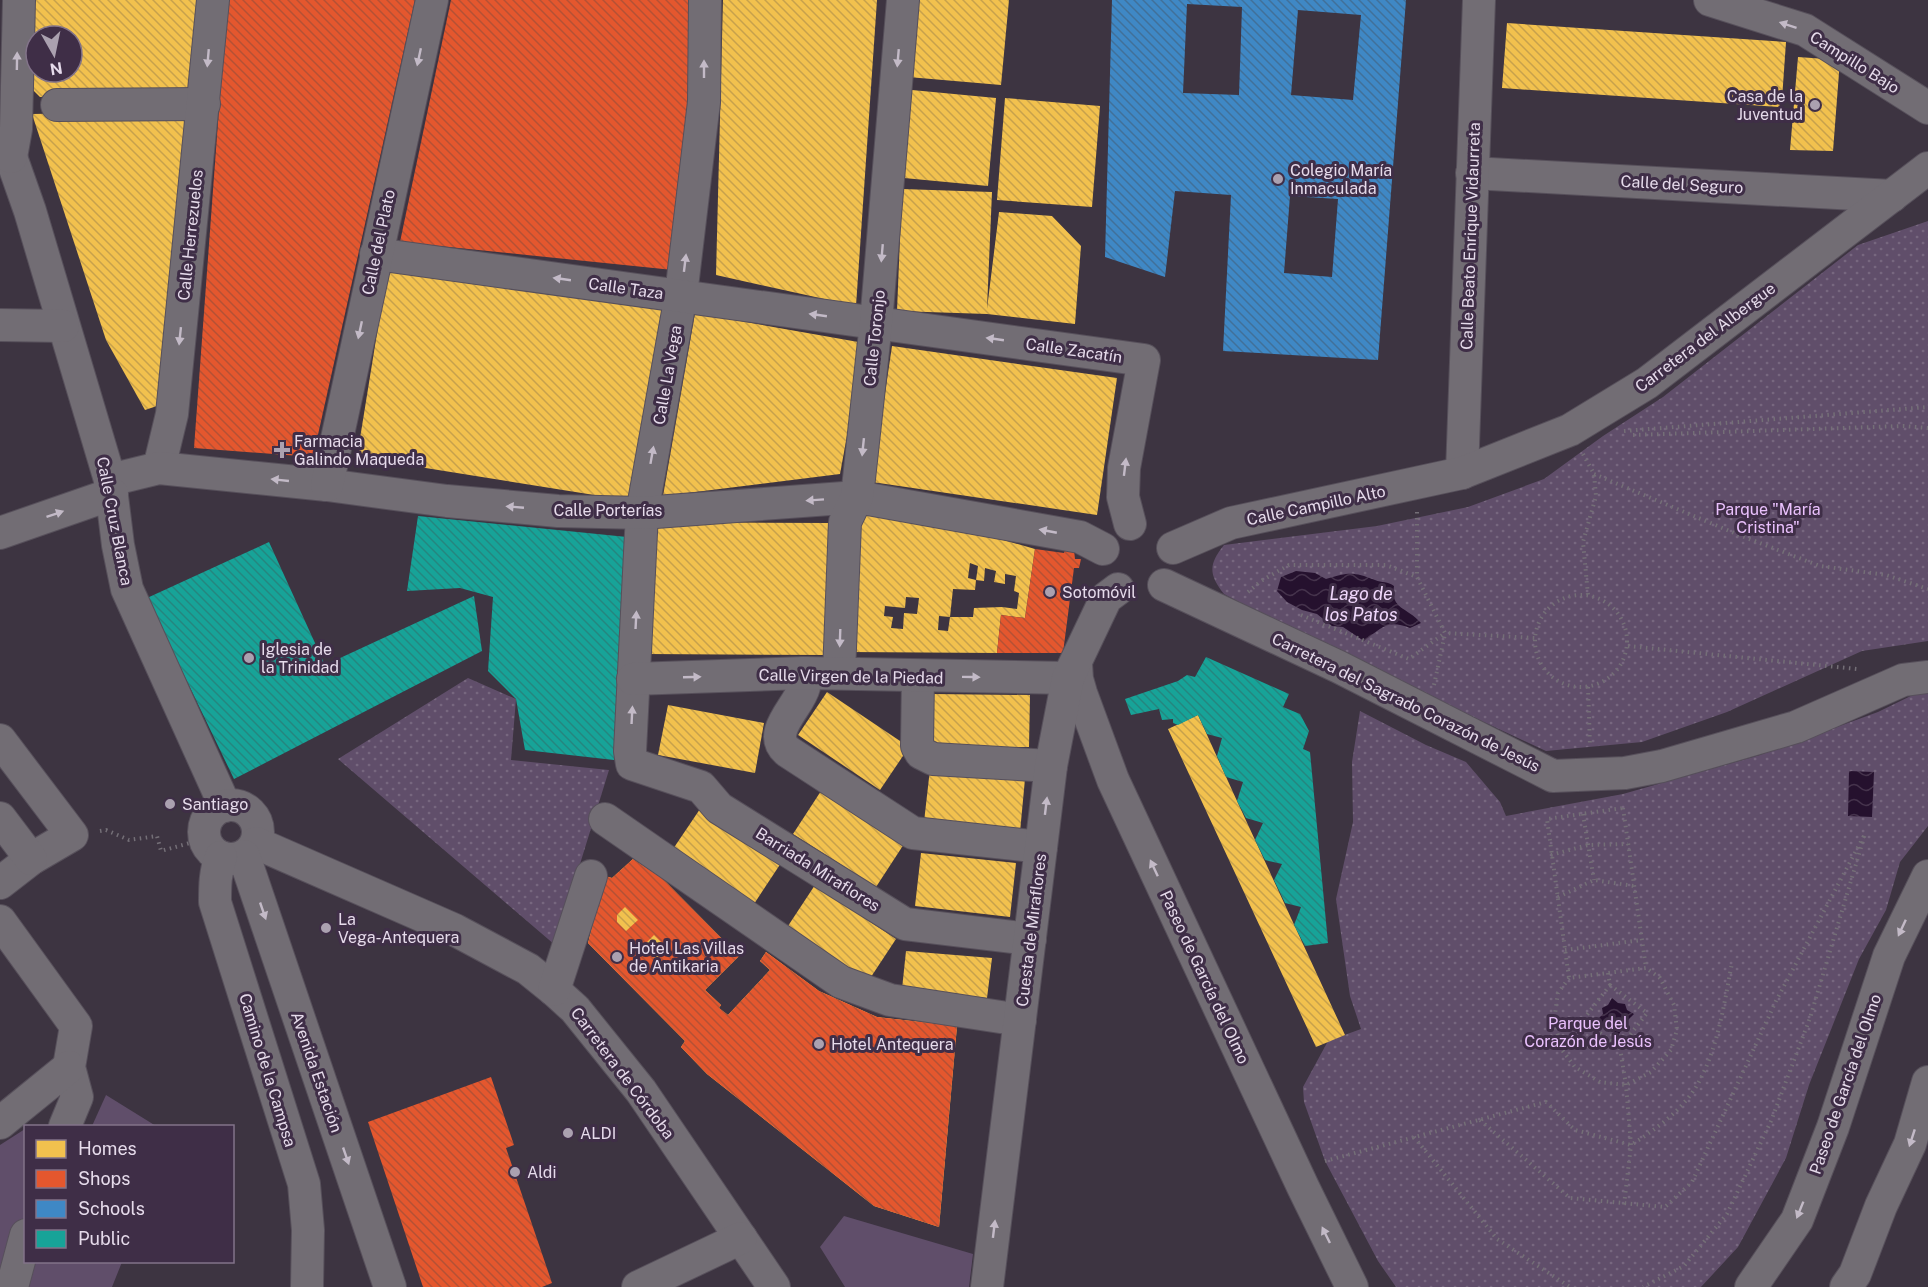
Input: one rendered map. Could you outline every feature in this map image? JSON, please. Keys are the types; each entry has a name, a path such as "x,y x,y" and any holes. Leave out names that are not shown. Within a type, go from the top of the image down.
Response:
{"street":[{"path":"7,139 19,0"},
{"name":"Calle Herrezuelos","path":"159,468 170,425 213,0"},
{"name":"Calle del Plato","path":"327,485 432,0"},
{"name":"Calle La Vega","path":"630,751 642,513 681,295 704,102 705,0"},
{"name":"Calle Toronjo","path":"839,673 845,522 857,496 876,323 903,0"},
{"name":"Calle Beato Enrique Vidaurreta","path":"1462,473 1479,0"},
{"name":"Campillo Bajo","path":"1710,0 1805,30 1928,108"},
{"path":"57,105 204,104"},
{"name":"Calle Cruz Blanca","path":"7,139 111,487 118,545 127,589 225,806"},
{"name":"Carretera del Albergue","path":"1462,473 1570,430 1647,383 1928,168"},
{"name":"Calle del Seguro","path":"1472,172 1892,196"},
{"name":"Calle Taza","path":"376,254 876,323"},
{"name":"Calle Zacatín","path":"876,323 1143,360 1124,468 1123,497 1130,524"},
{"path":"0,325 63,326"},
{"name":"Calle Porterías","path":"0,533 159,468 558,511 642,513 857,496 1080,537 1103,549"},
{"name":"Calle Campillo Alto","path":"1173,548 1231,523 1462,473"},
{"path":"1130,524 1157,528 1170,540 1173,548 1175,565 1173,575 1164,585 1152,592 1136,594 1118,590 1106,576 1102,566 1103,549 1110,534 1130,524"},
{"name":"Carretera del Sagrado Corazón de Jesús","path":"1164,585 1339,667 1553,776 1625,773 1662,766 1796,727 1903,680 1928,677"},
{"name":"Cuesta de Miraflores","path":"987,1287 1051,766 1072,669 1106,598 1118,590"},
{"name":"Calle Virgen de la Piedad","path":"633,679 804,673 918,676 1072,669"},
{"name":"Paseo de García del Olmo","path":"1072,669 1113,780 1352,1287"},
{"path":"804,673 804,688 781,731 781,744 787,751 913,833 1041,848"},
{"path":"918,676 917,746 924,756 933,759 1051,766"},
{"path":"0,740 72,835 31,859 0,883"},
{"name":"Barriada Miraflores","path":"630,751 632,764 701,787 718,808 905,924 1030,939"},
{"path":"225,806 242,807 254,818 258,833 232,849 206,822 217,809 225,806"},
{"path":"0,818 31,859"},
{"path":"605,819 841,982 890,1000 1020,1020"},
{"name":"Carretera de Córdoba","path":"232,849 455,930 528,969 554,990 574,1009 641,1091 774,1287"},
{"name":"Camino de la Campsa","path":"232,849 217,867 214,883 216,902 304,1184 308,1230 307,1287"},
{"name":"Avenida Estación","path":"232,849 390,1287"},
{"path":"554,990 591,876"},
{"name":"Paseo de García del Olmo","path":"1751,1287 1797,1220 1833,1127 1889,957 1926,882"},
{"path":"0,921 76,1026 69,1067 77,1097 65,1125"},
{"path":"0,1123 69,1067"},
{"path":"1846,1287 1855,1274 1881,1206 1911,1144 1928,1082"},
{"path":"638,1287 741,1238"},
{"path":"12,1287 24,1242"}],"path":[{"path":"1616,431 1639,432 1928,407"},
{"path":"1633,435 1903,426 1928,428"},
{"path":"1570,430 1594,474 1596,496 1583,543 1588,595"},
{"path":"1594,474 1739,535 1820,566 1886,575 1928,589"},
{"path":"1417,483 1417,577 1445,633 1428,712"},
{"path":"1248,593 1262,581 1289,565 1386,565 1417,577"},
{"path":"1238,589 1258,597"},
{"path":"1588,595 1602,599 1613,607 1622,619 1627,632 1628,646 1624,661 1615,673 1603,682 1588,687 1574,687 1561,683 1541,665 1536,651 1535,638 1538,623 1546,610 1565,598 1588,595"},
{"path":"1291,610 1409,659 1445,633 1535,638"},
{"path":"1628,646 1859,669"},
{"path":"1588,687 1590,774"},
{"path":"1569,978 1646,968 1660,978 1674,1005 1677,1030 1671,1050 1651,1072 1626,1085 1600,1082 1575,1067 1562,1050 1554,1021 1558,993 1569,978 1546,819 1623,808 1646,968"},
{"path":"1583,814 1594,880"},
{"path":"72,835 106,830 129,840 158,836 161,850 232,849"},
{"path":"1480,1120 1570,1198 1624,1205 1665,1207 1692,1182 1776,1000 1865,834 1810,1018 1771,1121 1727,1214 1684,1266 1643,1287"},
{"path":"1551,855 1588,845 1628,844"},
{"path":"1558,897 1594,880 1634,886"},
{"path":"1565,950 1642,940"},
{"path":"1631,1145 1676,1112 1696,1087 1712,1050 1732,963"},
{"path":"1608,973 1610,985 1647,1013 1620,1048"},
{"path":"1610,985 1583,1020 1620,1048 1631,1145 1624,1205"},
{"path":"1325,1161 1546,1102 1575,1130 1631,1145"},
{"path":"1414,1137 1497,1239 1570,1287"}],"green space":[{"name":"Parque \"María Cristina\"","path":"1928,221 1928,641 1862,651 1727,712 1642,742 1546,751 1313,642 1224,594 1215,581 1213,564 1224,545 1377,526 1468,507 1544,479 1603,436 1663,397 1858,245"},
{"path":"468,678 516,699 511,760 609,770 555,945 338,759"},
{"name":"Parque del Corazón de Jesús","path":"1923,690 1928,690 1928,826 1900,862 1886,910 1859,959 1809,1085 1786,1158 1738,1247 1701,1287 1396,1287 1378,1261 1325,1161 1304,1102 1303,1087 1328,1041 1361,1029 1350,996 1336,899 1353,822 1352,762 1360,711 1426,745 1466,762 1500,802 1506,816 1623,794 1760,755 1878,712"},
{"path":"106,1095 154,1125 92,1125"},
{"path":"24,1130 24,1250 0,1287 0,1145"},
{"path":"844,1216 973,1254 969,1287 845,1287 820,1247"},
{"path":"35,1263 122,1263 112,1287 24,1287"}],"water":[{"name":"Lago de los Patos","path":"1296,571 1315,573 1326,579 1356,574 1389,583 1394,586 1393,594 1397,604 1421,623 1410,628 1391,624 1364,641 1343,627 1332,626 1317,614 1302,610 1287,602 1277,591 1281,577"},
{"path":"1849,771 1874,772 1872,817 1848,816"},
{"path":"1612,998 1618,1003 1625,1004 1627,1010 1634,1014 1628,1020 1628,1026 1622,1029 1618,1036 1597,1020 1603,1014 1602,1008 1608,1005"}],"building: Homes":[{"path":"33,0 203,0 189,97 40,97 33,90 33,84 84,84 84,24 33,24"},
{"path":"723,0 877,0 856,306 716,275"},
{"path":"916,0 1009,0 1001,85 908,77"},
{"path":"1507,23 1786,42 1782,99 1779,107 1502,88"},
{"name":"Casa de la Juventud","path":"1798,57 1840,60 1833,151 1790,150"},
{"path":"912,90 996,98 988,186 904,178"},
{"path":"1005,98 1100,106 1092,207 997,200"},
{"path":"191,111 160,405 145,410 106,340 32,114"},
{"path":"902,189 992,192 987,309 999,212 1052,216 1081,246 1075,324 987,314 897,311"},
{"path":"388,265 669,310 638,502 357,457"},
{"path":"695,313 864,343 840,474 663,496"},
{"path":"892,346 1117,378 1097,515 872,482"},
{"path":"870,508 937,521 1035,549 1025,618 1001,615 997,653 848,652 861,521","holes":["970,563 978,566 976,580 968,578","985,568 996,571 994,582 1005,584 1005,574 1016,576 1014,591 1019,593 1017,609 974,608 973,617 950,617 953,589 975,590 976,580 984,581","906,597 919,598 917,614 904,613 903,629 891,628 893,617 884,616 885,606 905,608","939,616 950,617 948,631 938,630"]},
{"path":"647,522 828,523 827,655 646,654"},
{"path":"827,692 909,747 880,790 798,735"},
{"path":"933,694 1030,695 1029,747 1000,747 1000,752 933,746"},
{"path":"668,705 764,723 755,773 658,755"},
{"path":"1198,715 1345,1035 1316,1047 1168,729"},
{"path":"930,769 1025,779 1020,832 924,822"},
{"path":"821,791 904,844 876,887 793,834"},
{"path":"700,809 781,863 752,907 671,852"},
{"path":"921,853 1016,863 1010,917 915,906"},
{"name":"Hotel Antequera","path":"633,859 663,879 739,956 705,990 721,1005 719,1008 728,1015 770,970 760,961 766,952 819,991 877,1017 957,1026 939,1227 874,1206 707,1074 681,1047 685,1041 588,943 605,876 612,878"},
{"path":"815,885 896,939 867,983 786,929"},
{"path":"906,951 992,958 987,998 902,989"}],"building: Shops":[{"path":"227,0 415,0 313,457 194,448"},
{"path":"451,0 693,0 695,92 673,270 400,242"},
{"name":"Sotomóvil","path":"1035,549 1064,553 1065,549 1074,550 1075,559 1081,559 1079,568 1074,568 1063,653 997,653 1001,615 1025,618"},
{"name":"Hotel Antequera","path":"633,859 663,879 739,956 705,990 721,1005 719,1008 728,1015 770,970 760,961 766,952 819,991 877,1017 957,1026 939,1227 874,1206 707,1074 681,1047 685,1041 588,943 605,876 612,878","holes":["625,907 638,920 626,931 617,922 617,915","654,935 667,948 656,959 643,946"]},
{"path":"491,1077 514,1145 506,1148 552,1283 542,1287 423,1287 368,1122"}],"building: Schools":[{"path":"1112,0 1406,0 1378,360 1223,351 1231,195 1175,191 1165,277 1105,257","holes":["1187,4 1242,7 1239,95 1183,93","1298,10 1361,15 1353,100 1291,95","1290,196 1338,199 1332,277 1284,273"]}],"building: Public":[{"path":"418,516 627,537 614,760 525,750 516,699 488,671 493,597 460,588 407,591"},
{"name":"Iglesia de la Trinidad","path":"269,542 325,665 474,596 482,651 234,779 147,598"},
{"path":"1206,657 1289,694 1283,707 1300,714 1309,731 1303,749 1310,752 1328,943 1305,946 1294,925 1301,907 1285,903 1274,880 1282,864 1265,860 1255,840 1263,823 1246,818 1237,801 1243,782 1226,777 1217,756 1222,738 1207,734 1198,715 1178,725 1173,723 1173,719 1162,720 1159,709 1131,715 1125,699 1178,681 1187,675 1195,677"}],"place":[{"name":"Casa de la Juventud","path":"1815,105"},
{"name":"Colegio María Inmaculada","path":"1278,179"},
{"name":"Farmacia Galindo Maqueda","path":"282,450"},
{"name":"Sotomóvil","path":"1050,592"},
{"name":"Iglesia de la Trinidad","path":"249,658"},
{"name":"Santiago","path":"170,804"},
{"name":"La Vega-Antequera","path":"326,928"},
{"name":"Hotel Las Villas de Antikaria","path":"617,957"},
{"name":"Hotel Antequera","path":"819,1044"},
{"name":"ALDI","path":"568,1133"},
{"name":"Aldi","path":"515,1172"}]}
